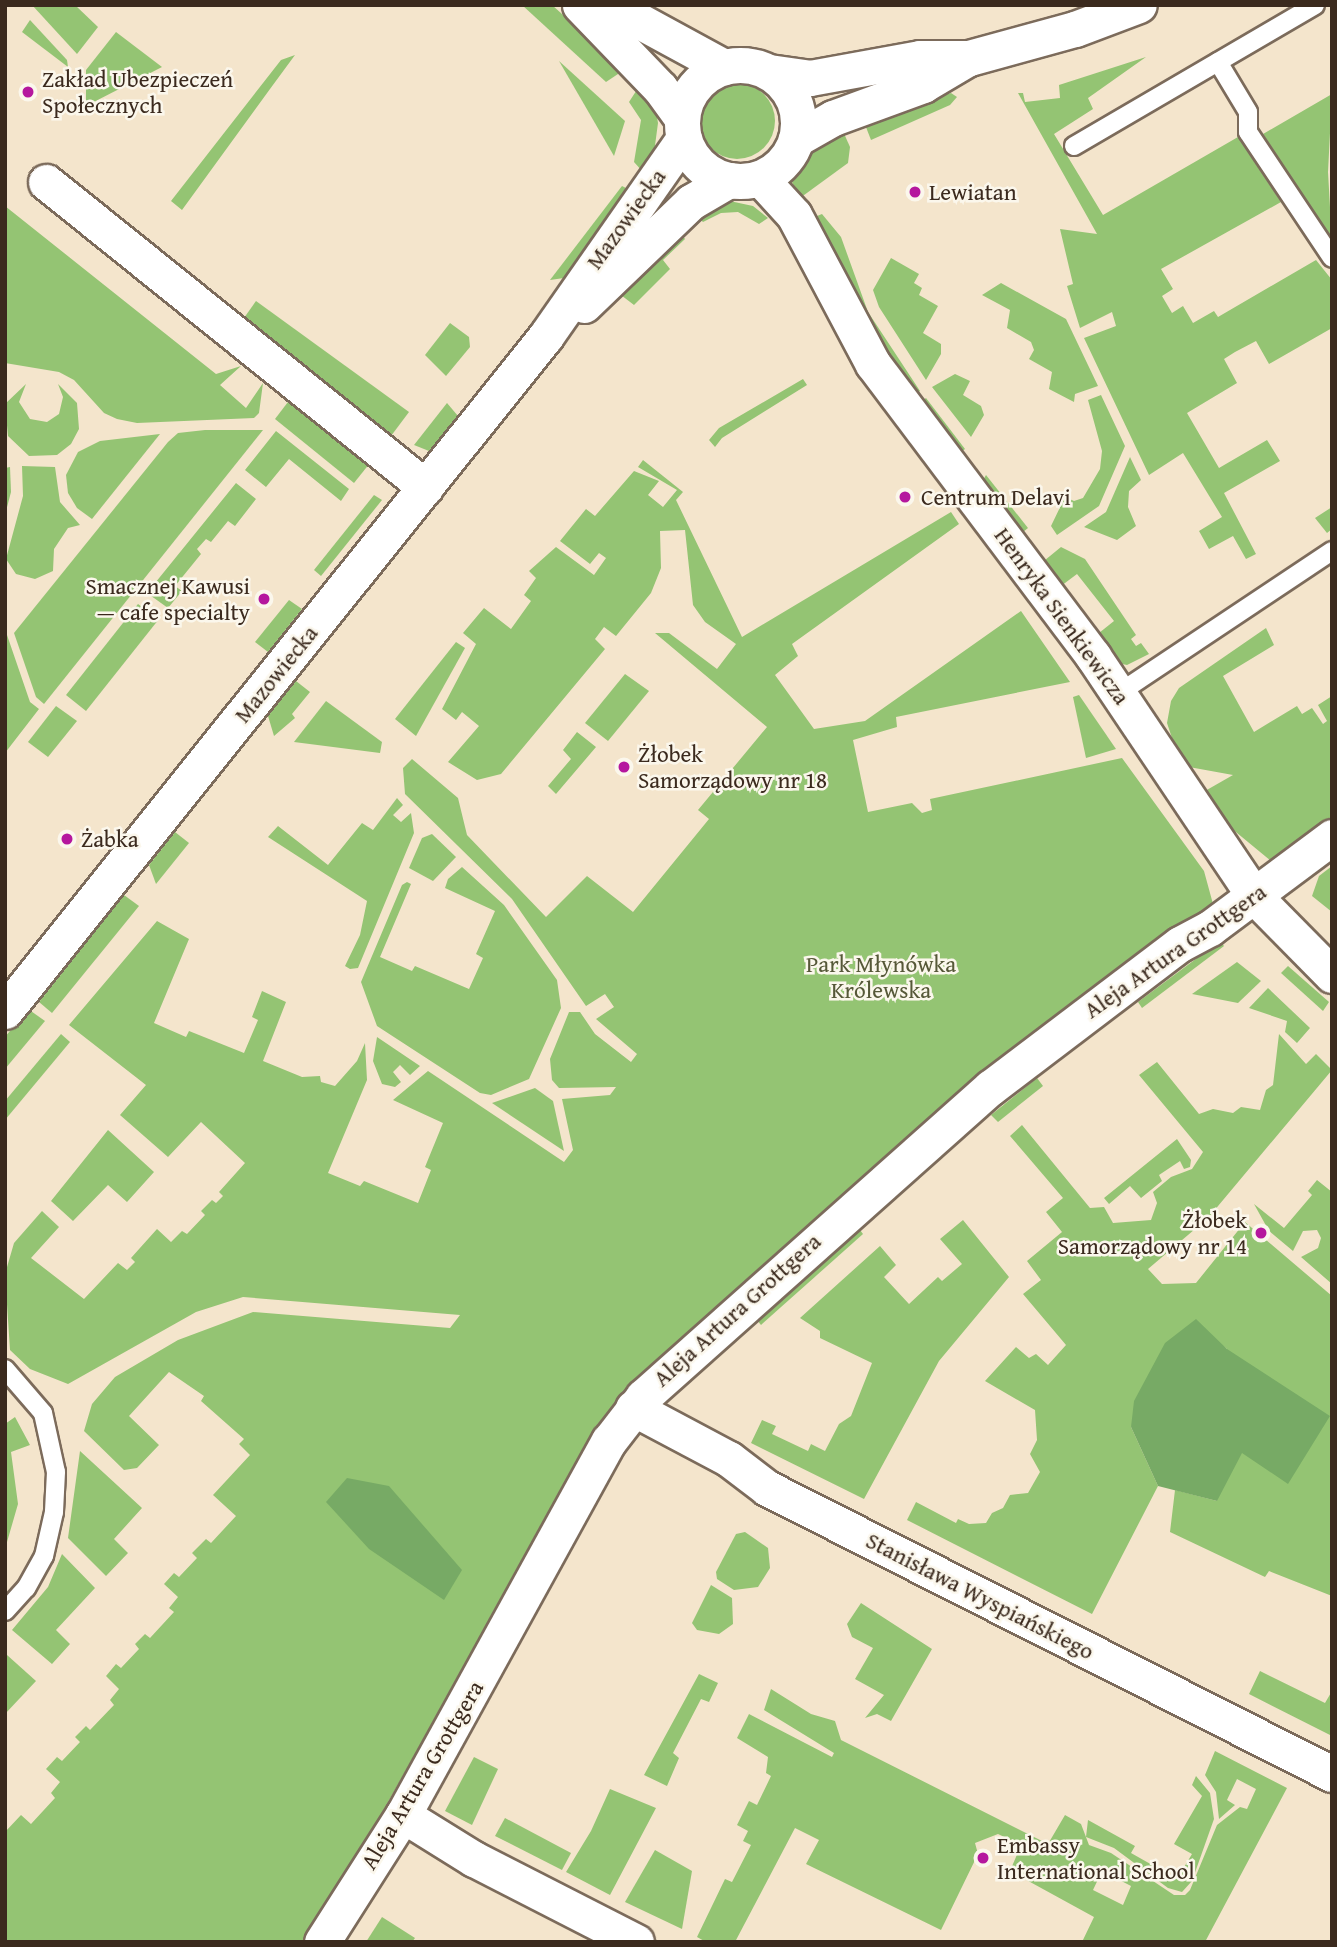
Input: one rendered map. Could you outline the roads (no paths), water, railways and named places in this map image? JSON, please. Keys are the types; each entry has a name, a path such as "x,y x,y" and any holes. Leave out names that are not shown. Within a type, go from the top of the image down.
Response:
{"street":[{"path":"580,5 660,88 683,128 700,166 744,179 783,162 796,139 798,117 792,95 769,72"},
{"path":"610,5 724,66 751,65 769,72 810,78 920,58 969,58"},
{"path":"796,139 833,118 923,85 969,58 1099,13 1139,5"},
{"path":"683,128 692,90 724,66"},
{"name":"Mazowiecka","path":"5,1011 546,336 683,128"},
{"name":"Mazowiecka","path":"546,336 691,202 744,179"},
{"name":"Henryka Sienkiewicza","path":"744,179 794,215 873,364 1119,693 1254,896 1332,975"},
{"path":"46,182 426,488"},
{"name":"Aleja Artura Grottgera","path":"322,1942 403,1815 610,1441 634,1408 682,1358 980,1097 1180,944 1254,896 1332,837"},
{"name":"Stanisława Wyspiańskiego","path":"634,1408 729,1459 767,1488 1332,1773"},
{"path":"403,1815 474,1859 636,1942"}],"lane":[{"path":"1074,146 1315,5"},
{"path":"1219,62 1248,111 1248,132 1332,258"},
{"path":"1119,693 1332,551"},
{"path":"5,1369 47,1421 57,1472 54,1512 44,1556 26,1588 5,1611"}],"place":[{"name":"Zakład Ubezpieczeń Społecznych","path":"28,92"},
{"name":"Lewiatan","path":"915,192"},
{"name":"Centrum Delavi","path":"905,497"},
{"name":"Smacznej Kawusi — cafe specialty","path":"264,599"},
{"name":"Żłobek Samorządowy nr 18","path":"624,767"},
{"name":"Żabka","path":"67,839"},
{"name":"Żłobek Samorządowy nr 14","path":"1261,1233"},
{"name":"Embassy International School","path":"983,1858"}],"park label":[{"name":"Park Młynówka Królewska","path":"881,977"}]}
